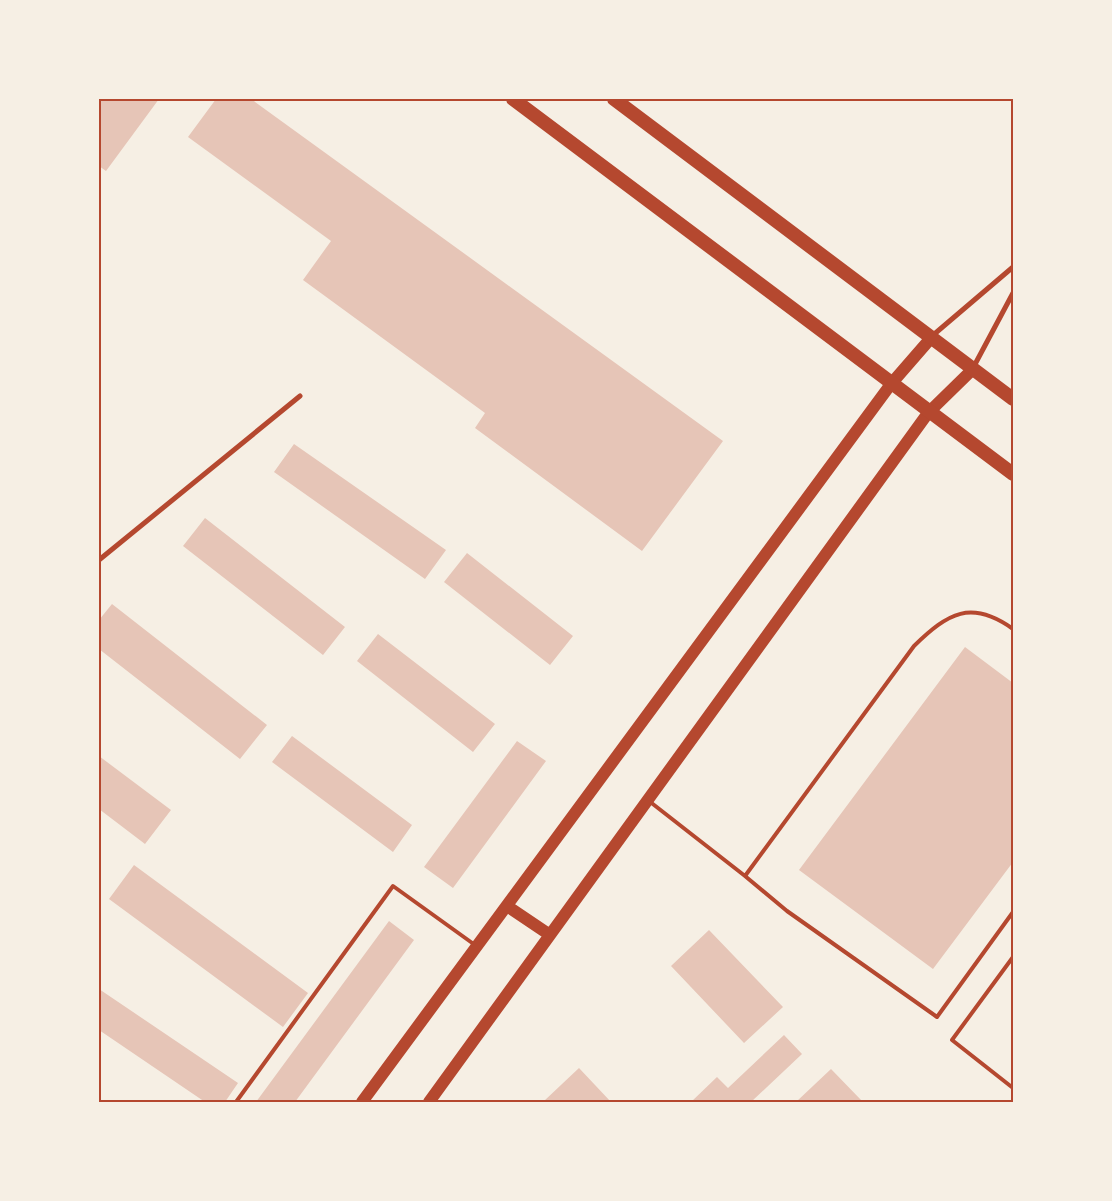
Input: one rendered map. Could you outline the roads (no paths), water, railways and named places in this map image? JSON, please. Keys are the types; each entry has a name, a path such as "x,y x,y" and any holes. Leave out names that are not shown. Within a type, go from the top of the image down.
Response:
{"highway":[{"path":"514,99 928,412 1013,474"},
{"path":"614,99 1013,399"}],"main road":[{"path":"362,1102 891,384 931,338"},
{"path":"429,1102 928,412 973,369"},
{"path":"507,906 550,935"}],"street":[{"path":"931,338 1013,267"},
{"path":"973,369 1013,293"},
{"path":"99,560 300,396"}],"lane":[{"path":"745,876 914,646 934,626 960,612 978,612 1001,620 1013,629"},
{"path":"648,800 787,911 937,1017 1013,912"},
{"path":"236,1102 393,886 477,946"},
{"path":"1013,957 952,1040 1013,1088"}]}
